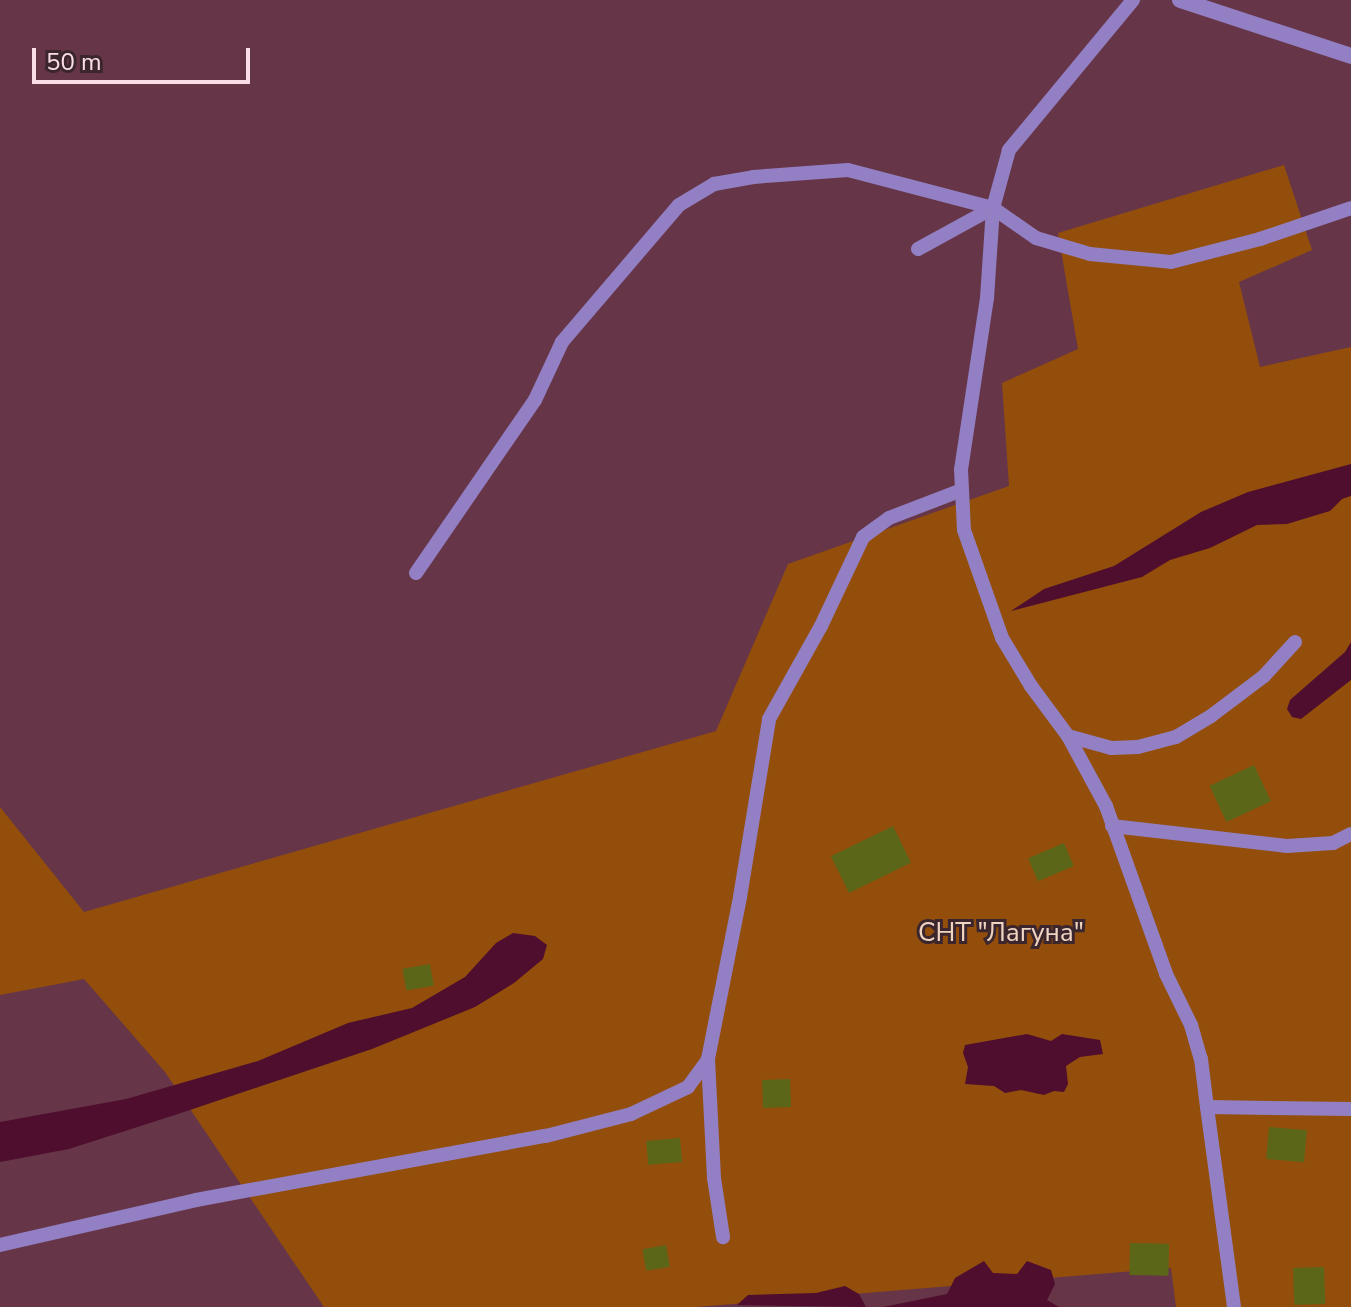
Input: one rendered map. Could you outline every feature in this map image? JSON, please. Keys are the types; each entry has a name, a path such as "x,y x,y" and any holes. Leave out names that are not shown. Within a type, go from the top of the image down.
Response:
{"street":[{"path":"1180,0 1351,56"}],"lane":[{"path":"1133,0 1009,150 993,208 987,298 961,469 964,530 1002,638 1031,686 1068,736 1106,806 1166,974 1191,1025 1201,1059 1234,1307"},
{"path":"416,573 535,400 562,342 679,205 714,184 753,177 848,170 993,208 1036,238 1090,254 1171,262 1260,239 1351,208"},
{"path":"918,249 993,208"},
{"path":"723,1237 714,1178 708,1059 740,897 769,719 821,626 863,537 889,518 962,490"},
{"path":"1068,736 1111,748 1138,747 1176,737 1211,716 1264,676 1295,642"},
{"path":"1112,826 1287,846 1333,843 1351,834"},
{"path":"0,1245 196,1200 546,1136 664,1101 688,1087 708,1059"},
{"path":"1207,1107 1351,1109"}],"green space":[{"name":"СНТ \"Лагуна\"","path":"1284,165 1312,250 1239,282 1260,367 1351,347 1351,1307 1176,1307 1171,1268 696,1307 324,1307 165,1072 84,979 0,995 0,807 84,912 716,731 788,564 1009,486 1002,383 1078,349 1058,233"}],"shaded area":[{"path":"1351,464 1351,496 1342,499 1330,511 1287,524 1257,525 1210,548 1170,560 1142,577 1011,611 1044,589 1114,566 1201,512 1248,492"},
{"path":"1351,642 1351,680 1301,719 1292,717 1287,709 1290,700 1345,652"},
{"path":"513,933 535,936 547,945 543,959 514,983 475,1007 372,1049 181,1113 69,1149 0,1162 0,1122 126,1099 258,1061 348,1023 412,1008 465,977 496,943"},
{"path":"1027,1034 1051,1041 1062,1034 1100,1040 1103,1054 1080,1057 1066,1066 1068,1084 1064,1092 1054,1091 1044,1095 1021,1090 1005,1093 994,1086 965,1084 968,1067 963,1053 965,1045"},
{"path":"984,1261 993,1273 1017,1274 1027,1261 1051,1270 1055,1284 1047,1300 1059,1307 883,1307 947,1294 955,1278"},
{"path":"845,1286 859,1294 866,1307 737,1305 748,1295 816,1293"}],"building":[{"path":"1254,765 1271,801 1226,822 1210,786"},
{"path":"893,826 911,863 849,893 831,856"},
{"path":"1064,843 1074,866 1038,881 1028,858"},
{"path":"430,964 434,986 406,991 402,969"},
{"path":"790,1079 791,1107 763,1108 762,1080"},
{"path":"1269,1127 1307,1130 1304,1162 1266,1159"},
{"path":"680,1138 682,1162 648,1165 646,1141"},
{"path":"1130,1243 1169,1244 1168,1276 1129,1275"},
{"path":"666,1245 670,1267 646,1271 642,1249"},
{"path":"1324,1267 1325,1304 1294,1305 1293,1268"}]}
